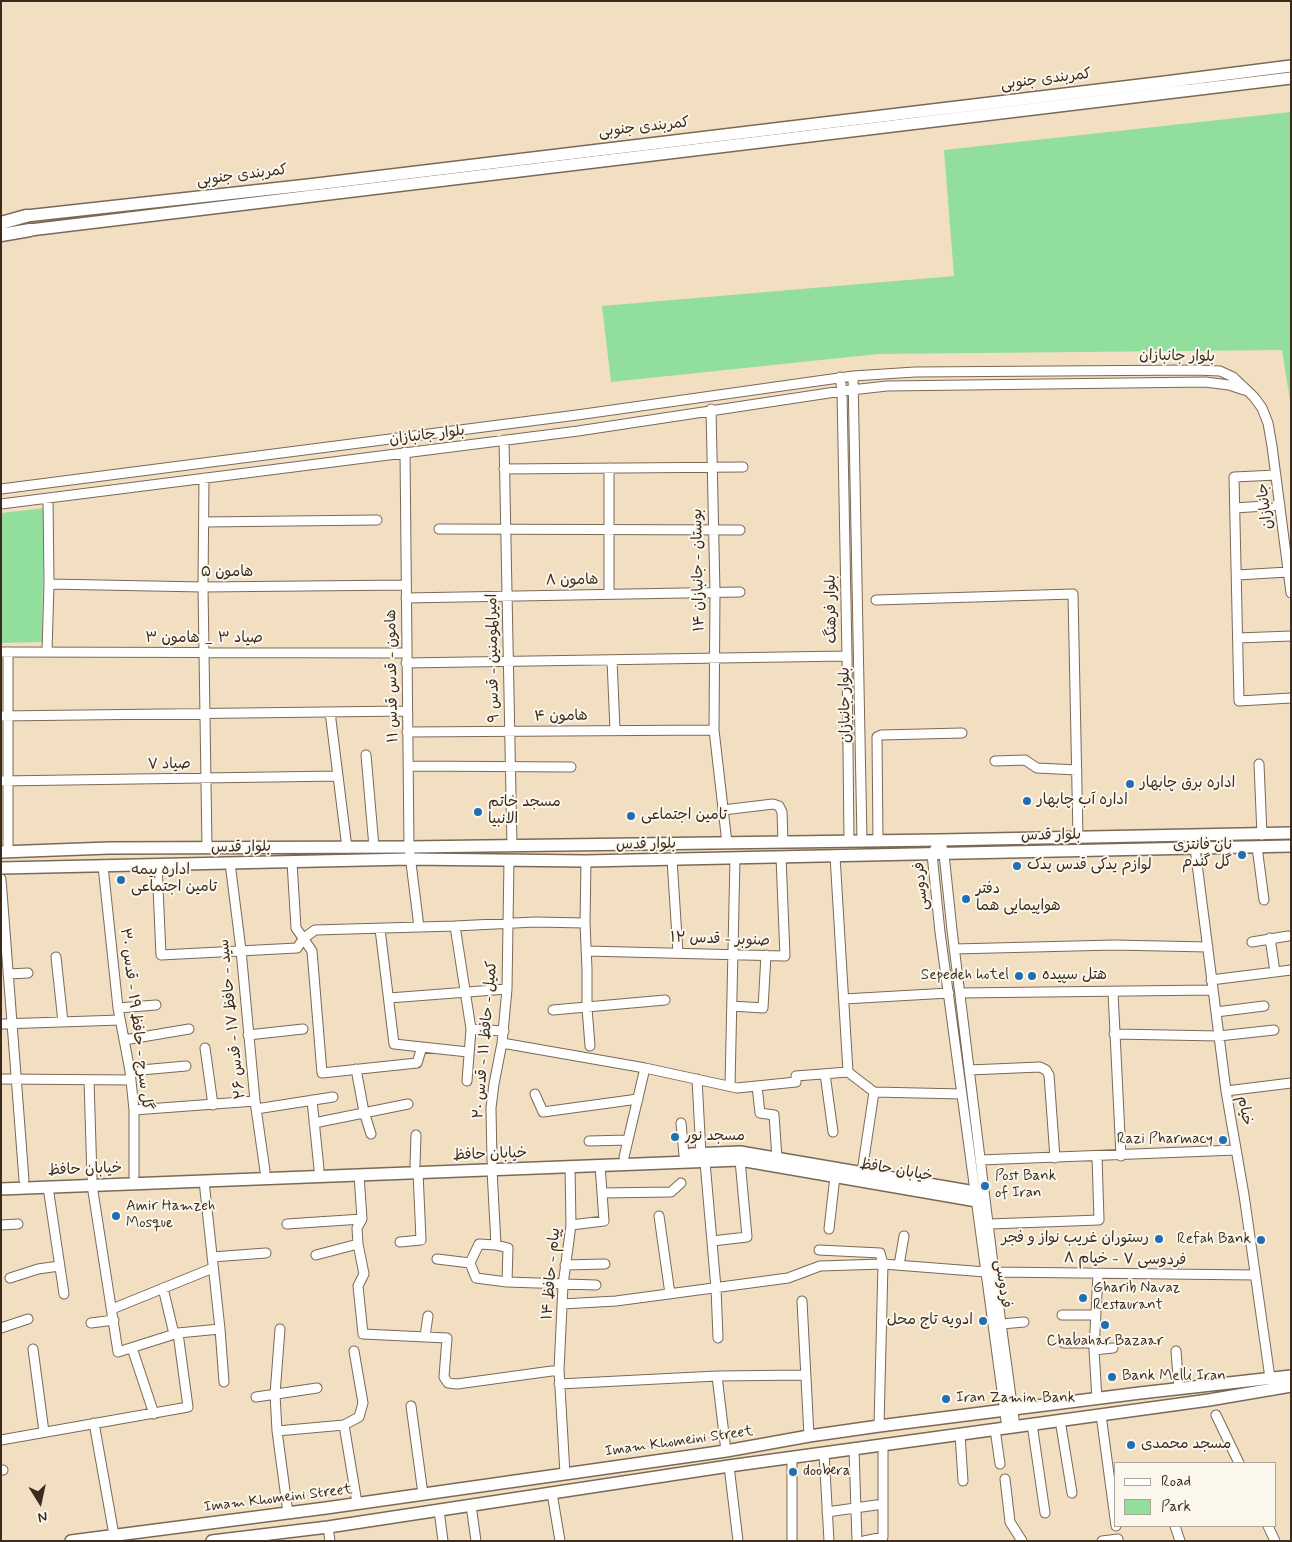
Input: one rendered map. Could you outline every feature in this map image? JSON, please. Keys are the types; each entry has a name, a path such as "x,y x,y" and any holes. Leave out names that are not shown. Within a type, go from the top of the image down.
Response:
{"highway":[{"name":"کمربندی جنوبی","path":"1,223 26,216"},
{"name":"کمربندی جنوبی","path":"1,235 30,230"}],"main road":[{"name":"کمربندی جنوبی","path":"26,216 124,206 1291,66"},
{"name":"کمربندی جنوبی","path":"30,230 1291,78"},
{"path":"1165,82 1167,94"},
{"path":"124,206 125,218"},
{"path":"56,213 58,227"},
{"name":"بلوار قدس","path":"5,852 109,848 512,846 1262,835 1291,833"},
{"path":"1078,837 1078,851"},
{"name":"بلوار قدس","path":"1,868 409,859 586,861 1291,846"},
{"name":"خیابان حافظ","path":"492,1166 600,1166 703,1158 740,1152 862,1172 976,1197"},
{"name":"خیابان حافظ","path":"1,1189 48,1187 134,1176 319,1169 417,1169 684,1155 740,1160 976,1197"},
{"name":"خیابان حافظ","path":"1,1181 204,1181 359,1175 417,1169"},
{"name":"Imam Khomeini Street","path":"71,1541 496,1484 726,1451 879,1426 1291,1376"},
{"name":"Imam Khomeini Street","path":"212,1541 328,1527 730,1466 1101,1415 1291,1386"},
{"path":"948,1417 955,1435"},
{"path":"496,1484 499,1501"},
{"path":"240,1519 242,1537"}],"street":[{"path":"1135,384 1136,370"},
{"path":"1032,371 1032,385"},
{"name":"بلوار جانبازان","path":"1,489 577,415 840,377 916,372 1220,371 1233,377 1248,392"},
{"name":"بلوار جانبازان","path":"853,376 855,390 862,840"},
{"name":"بلوار فرهنگ","path":"840,377 842,391 849,841"},
{"name":"بلوار جانبازان","path":"1,504 578,431 711,410 887,386 1218,383 1248,392"},
{"name":"جانبازان","path":"1248,392 1262,408 1268,423 1291,593"},
{"name":"بوستان - جانبازان ۱۴","path":"711,410 715,592 714,730 727,842"},
{"path":"577,415 578,431"},
{"path":"842,423 848,418 855,422"},
{"name":"امیرالمومنین - قدس ۹","path":"504,440 512,846"},
{"name":"هامون - قدس قدس ۱۱","path":"406,452 406,711 409,859 419,927"},
{"path":"504,470 743,467"},
{"path":"609,468 609,594"},
{"path":"108,474 110,490"},
{"path":"1276,475 1234,477 1239,701 1291,698"},
{"path":"204,478 203,587 207,848"},
{"path":"47,652 49,584 48,498"},
{"path":"1235,508 1280,505"},
{"path":"204,522 377,520"},
{"path":"439,529 740,530"},
{"path":"1236,575 1288,572"},
{"name":"هامون ۵","path":"49,584 203,587 406,585"},
{"name":"هامون ۸","path":"406,598 740,592"},
{"path":"876,600 1074,594 1078,837"},
{"path":"1238,638 1291,636"},
{"path":"5,652 5,852"},
{"name":"صیاد ۳ _ هامون ۳","path":"5,652 406,653"},
{"path":"406,663 847,656"},
{"path":"612,660 615,730"},
{"path":"5,716 406,711"},
{"path":"330,712 347,848"},
{"name":"هامون ۴","path":"407,732 714,730"},
{"path":"878,840 877,737 881,735 962,733"},
{"path":"366,755 374,847"},
{"path":"995,761 1025,760 1037,768 1077,770"},
{"path":"1259,764 1262,835"},
{"path":"408,766 571,766"},
{"name":"صیاد ۷","path":"5,781 338,776"},
{"path":"724,810 774,804 779,806 782,812 783,842"},
{"name":"فردوسی","path":"940,840 932,854 940,932 976,1197 1002,1324 1009,1410"},
{"name":"فردوسی","path":"940,840 944,854 954,949 989,1224 990,1272 1009,1410"},
{"path":"1257,847 1264,900"},
{"name":"خیام","path":"1195,848 1226,1091 1270,1378"},
{"path":"835,856 848,1072"},
{"name":"صنوبر - قدس ۱۲","path":"586,951 785,956 781,857"},
{"path":"730,1086 735,858"},
{"path":"672,859 678,953"},
{"name":"کمیل - حافظ ۱۱ - قدس ۲۰","path":"496,1244 491,1108 504,1031 509,923 509,860"},
{"path":"586,861 585,923 590,1046"},
{"path":"292,862 296,928 312,951 322,1073 417,1063 422,1047"},
{"name":"سید - حافظ ۱۷ - قدس ۲۶","path":"230,863 241,950 255,1105 266,1171"},
{"path":"157,865 161,955 297,948 304,938 315,930 509,923 585,923"},
{"name":"گل سرج - حافظ ۱۹ - قدس ۳۰","path":"103,866 118,1008 134,1110 134,1176"},
{"path":"1,879 24,1180"},
{"path":"456,926 471,1029 466,1081"},
{"path":"380,928 394,1044 468,1052"},
{"path":"1252,942 1288,936"},
{"path":"1270,938 1275,972"},
{"path":"954,949 1114,945 1208,947"},
{"path":"732,1006 764,1008 766,955"},
{"path":"56,956 63,1022"},
{"path":"1212,980 1291,970"},
{"path":"8,974 28,973"},
{"path":"389,998 507,989"},
{"path":"960,993 1213,990"},
{"path":"1113,992 1121,1156"},
{"path":"844,999 949,993"},
{"path":"553,1010 665,1000"},
{"path":"118,1008 156,1005"},
{"path":"1216,1012 1264,1006"},
{"path":"1,1024 120,1020"},
{"path":"124,1040 188,1028"},
{"path":"248,1035 303,1029"},
{"path":"471,1029 504,1031"},
{"path":"1114,1034 1219,1036 1274,1030"},
{"path":"502,1043 645,1068 737,1088 796,1082 796,1076 848,1072 874,1092 962,1094"},
{"path":"205,1048 214,1105"},
{"path":"1,1079 89,1080 130,1076 186,1066"},
{"path":"970,1070 1040,1067 1046,1070 1049,1075 1055,1158"},
{"path":"624,1157 645,1068"},
{"path":"356,1069 364,1112 371,1134"},
{"path":"825,1074 833,1132"},
{"path":"697,1079 716,1288 718,1338"},
{"path":"89,1080 92,1181 118,1352 176,1334 220,1329"},
{"path":"1226,1091 1291,1083"},
{"path":"756,1086 760,1112 774,1115 777,1158"},
{"path":"862,1172 874,1092"},
{"path":"535,1094 543,1112 638,1099"},
{"path":"134,1110 214,1105 255,1105 333,1097"},
{"path":"312,1100 319,1169"},
{"path":"314,1123 408,1104"},
{"path":"681,1122 684,1155"},
{"path":"400,1242 421,1240 416,1135"},
{"path":"589,1141 628,1140"},
{"path":"980,1160 1121,1156 1236,1150"},
{"path":"989,1224 1099,1220 1097,1156"},
{"path":"712,1241 747,1237 740,1160"},
{"name":"پیام - حافظ ۱۴","path":"565,1474 559,1370 563,1285 571,1225 570,1166"},
{"path":"571,1225 604,1221 600,1166"},
{"path":"359,1175 362,1219 357,1228 364,1274 358,1286 363,1334 448,1338 444,1377 448,1383 457,1384 559,1370"},
{"path":"829,1230 835,1176"},
{"path":"204,1181 224,1382"},
{"path":"602,1193 671,1192 681,1183"},
{"path":"48,1187 64,1294"},
{"path":"659,1216 670,1294"},
{"path":"287,1224 362,1219"},
{"path":"1,1225 18,1224"},
{"path":"899,1265 904,1236"},
{"path":"316,1255 358,1244"},
{"path":"507,1282 508,1248 496,1244 479,1244 470,1263 476,1278 507,1282 596,1285"},
{"path":"819,1250 880,1253 883,1264 879,1426"},
{"path":"212,1257 266,1253"},
{"path":"437,1259 470,1263"},
{"path":"565,1265 605,1264"},
{"name":"فردوسی ۷ - خیام ۸","path":"562,1304 616,1301 788,1278 820,1266 883,1264 990,1272 1255,1275"},
{"path":"10,1278 38,1269 60,1266"},
{"path":"112,1309 213,1268"},
{"path":"1097,1399 1094,1347 1098,1274"},
{"path":"1,1440 188,1407 176,1334 163,1288"},
{"path":"802,1301 809,1436"},
{"path":"1062,1315 1095,1315"},
{"path":"425,1336 428,1316"},
{"path":"1,1328 28,1319"},
{"path":"91,1323 114,1320"},
{"path":"1002,1324 1024,1322"},
{"path":"280,1329 275,1394 277,1430 288,1513"},
{"path":"1064,1343 1113,1348"},
{"path":"132,1348 154,1414"},
{"path":"33,1349 44,1432"},
{"path":"277,1430 344,1425 359,1417 363,1402 354,1351"},
{"path":"1176,1351 1179,1389"},
{"path":"559,1384 717,1376 805,1375"},
{"path":"717,1376 726,1451"},
{"path":"256,1397 317,1388"},
{"path":"411,1406 423,1494"},
{"path":"1000,1464 1009,1410"},
{"path":"1101,1415 1114,1501"},
{"path":"1216,1415 1239,1462"},
{"path":"1060,1420 1072,1493"},
{"path":"94,1423 114,1535"},
{"path":"1032,1424 1044,1513"},
{"path":"344,1425 357,1503"},
{"path":"955,1435 963,1481"},
{"path":"864,1541 883,1538 883,1445"},
{"path":"854,1449 857,1541"},
{"path":"824,1453 829,1541"},
{"path":"792,1457 792,1541"},
{"path":"730,1466 738,1541"},
{"path":"1005,1479 1010,1522 1022,1541"},
{"path":"552,1493 560,1541"},
{"path":"827,1512 883,1504"},
{"path":"471,1505 476,1541"},
{"path":"439,1510 443,1541"},
{"path":"328,1527 330,1541"},
{"path":"1102,1541 1118,1540 1116,1527"},
{"path":"1176,1527 1180,1541"},
{"path":"1268,1527 1275,1541"}],"green space":[{"path":"1291,112 1291,407 1282,350 878,354 611,382 602,306 954,276 944,150"},
{"path":"44,508 42,642 1,643 1,513"}],"place":[{"name":"اداره برق چابهار","path":"1130,784"},
{"name":"اداره آب چابهار","path":"1027,801"},
{"name":"مسجد خاتم الانبیا","path":"478,812"},
{"name":"تامین اجتماعی","path":"631,816"},
{"name":"نان فانتزی گل گندم","path":"1242,855"},
{"name":"لوازم یدکی قدس یدک","path":"1017,866"},
{"name":"اداره بیمه تامین اجتماعی","path":"121,880"},
{"name":"دفتر هواپیمایی هما","path":"966,899"},
{"name":"Sepedeh hotel","path":"1019,976"},
{"name":"هتل سپیده","path":"1032,976"},
{"name":"مسجد نور","path":"675,1137"},
{"name":"Razi Pharmacy","path":"1223,1140"},
{"name":"Post Bank of Iran","path":"985,1186"},
{"name":"Amir Hamzeh Mosque","path":"116,1216"},
{"name":"رستوران غریب نواز و فجر","path":"1159,1239"},
{"name":"Refah Bank","path":"1261,1240"},
{"name":"Gharib Navaz Restaurant","path":"1083,1298"},
{"name":"ادویه تاج محل","path":"983,1321"},
{"name":"Chabahar Bazaar","path":"1105,1325"},
{"name":"Bank Melli Iran","path":"1112,1377"},
{"name":"Iran Zamin Bank","path":"946,1399"},
{"name":"مسجد محمدی","path":"1131,1445"},
{"name":"doobera","path":"793,1472"}]}
